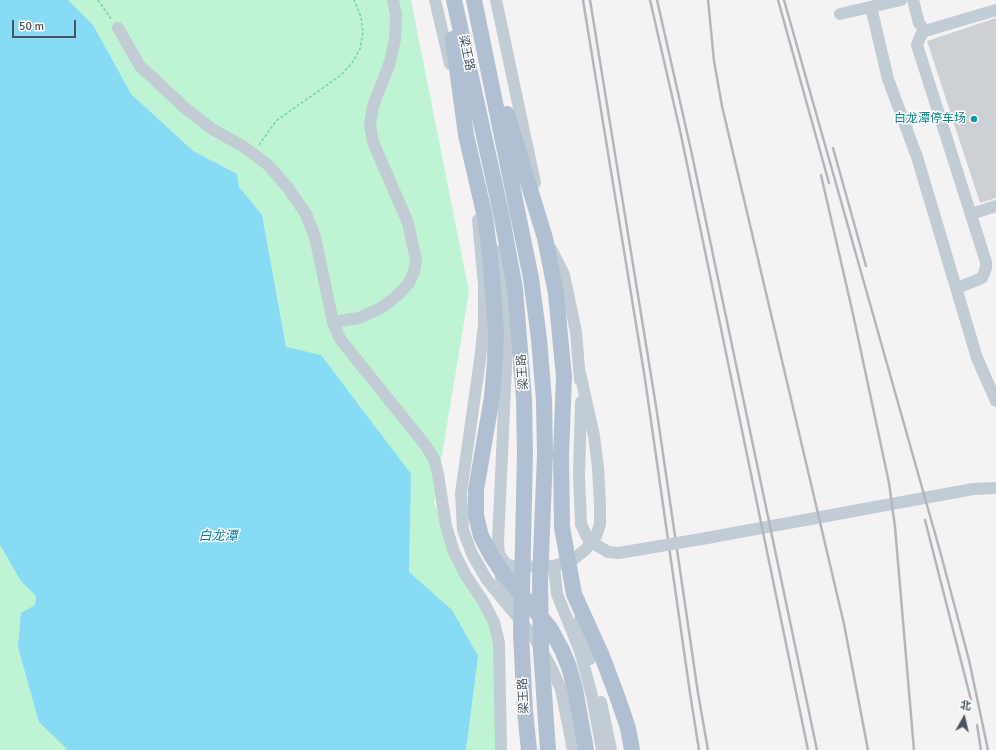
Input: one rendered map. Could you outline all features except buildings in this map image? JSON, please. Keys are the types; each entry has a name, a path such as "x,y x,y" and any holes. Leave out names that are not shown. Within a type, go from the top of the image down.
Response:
{"main road":[{"path":"448,0 466,135 485,217 494,292 487,361 492,397 476,490 476,516 481,536 490,555 503,573 550,628 562,650 569,667 575,689 586,750"},
{"name":"梁王路","path":"454,0 501,213 515,289 524,399 525,453 521,635 524,711 529,750"},
{"name":"梁王路","path":"474,0 531,278 542,369 545,454 540,582 542,650 548,750"},
{"name":"梁王路","path":"479,23 545,238 556,294 563,353 564,377 561,455 562,527 574,594 602,656 617,696 628,728 632,750"}],"street":[{"path":"333,322 359,318 381,308 398,296 409,283 415,266 416,260 414,243 408,222 373,142 370,125 372,106 390,62 395,38 396,15 393,0"},
{"path":"435,0 466,135 475,194 484,286 484,324 487,361 461,493 463,530 472,554 487,580 533,636 550,665 561,689 573,750"},
{"path":"496,0 523,123 545,238 564,275 576,332 580,372 581,417 578,501 581,524 587,537 593,543 608,552 618,553 973,489 996,488"},
{"path":"840,14 901,0"},
{"path":"913,0 919,23 926,31"},
{"path":"871,7 888,79 917,157 977,358 996,400"},
{"path":"957,288 982,278 986,268 971,214 918,50 919,40 926,31 996,10"},
{"path":"118,28 140,66 185,108 212,129 268,165 288,188 306,214 315,237 333,322 340,339 426,446 434,460 446,526 454,552 465,574 494,622 497,636 501,750"},
{"path":"971,214 996,206"},
{"path":"485,217 494,243 500,272 507,344 498,528 499,554 503,593 526,626 533,750"},
{"path":"499,554 506,564 515,567 554,566 575,558 585,550 596,536 600,524 600,505 596,452 580,372"},
{"path":"554,566 557,594 580,652 592,696 602,750"},
{"path":"574,594 611,750"}],"path":[{"path":"98,0 118,28"},
{"path":"253,154 276,121 341,75 352,63 360,49 363,32 361,17 354,0"}],"green space":[{"name":"白龙潭","path":"0,0 411,0 469,292 434,503 498,642 495,750 0,750"}],"water":[{"name":"白龙潭","path":"0,0 68,0 93,25 131,94 193,151 237,174 239,187 262,215 286,347 321,355 411,474 409,572 452,610 478,656 466,750 68,750 39,722 18,647 21,613 35,605 36,596 21,581 0,545"}],"railway":[{"path":"583,0 645,379 699,750"},
{"path":"590,0 656,406 698,693 708,750"},
{"path":"650,0 681,135 808,750"},
{"path":"657,0 691,150 817,750"},
{"path":"708,0 714,61 722,106 844,624 868,750"},
{"path":"778,0 829,183"},
{"path":"784,0 940,551 969,660 988,750"},
{"path":"833,148 866,266"},
{"path":"821,175 853,314 889,483 895,527 914,750"},
{"path":"925,520 971,700"},
{"path":"977,725 981,750"}],"place":[{"name":"白龙潭停车场","path":"974,119"}]}
